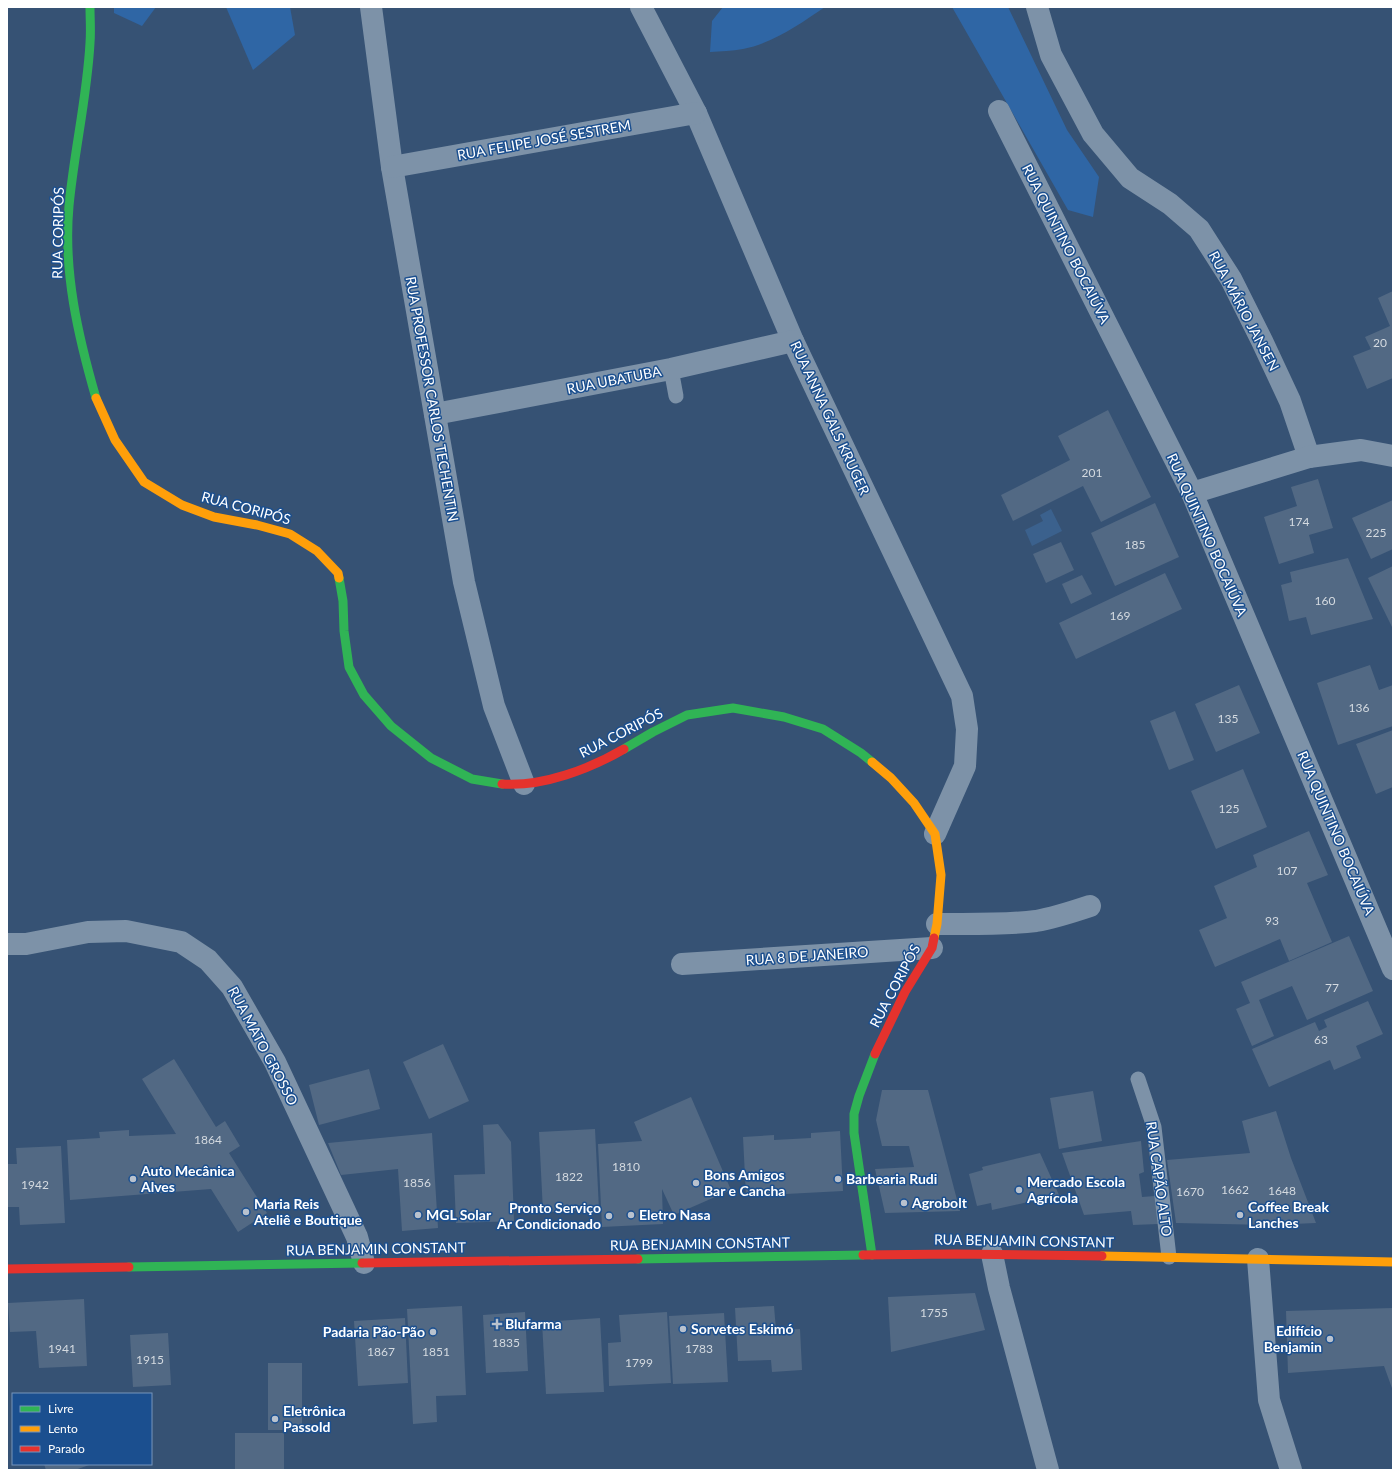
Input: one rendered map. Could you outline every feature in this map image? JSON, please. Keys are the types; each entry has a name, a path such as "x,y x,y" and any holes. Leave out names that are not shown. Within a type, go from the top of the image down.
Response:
{"street":[{"name":"RUA CORIPÓS","path":"90,7 90,43 85,92 69,207 68,257 72,292 82,345 96,397 115,440 144,482 182,505 214,517 257,525 290,534 317,551 338,573 343,601 344,631 349,667 364,695 391,726 431,758 472,779 504,784 524,784 573,773 599,762 687,715 733,708 784,717 823,729 861,753 891,778 914,803 935,834 941,875 937,924 932,948 905,992 879,1044 859,1096 854,1114 854,1133 872,1255"},
{"name":"RUA PROFESSOR CARLOS TECHENTIN","path":"371,7 392,167 464,582 494,706 524,784"},
{"name":"RUA ANNA GALS KRUGER","path":"641,7 696,113 793,341 962,696 967,729 965,766 935,834"},
{"name":"RUA MÁRIO JANSEN","path":"1037,7 1051,55 1093,134 1130,178 1170,204 1199,229 1231,279 1290,401 1309,457"},
{"name":"RUA QUINTINO BOCAIÚVA","path":"999,111 1192,493 1393,970"},
{"name":"RUA FELIPE JOSÉ SESTREM","path":"392,167 696,113"},
{"name":"RUA UBATUBA","path":"435,414 671,369 793,341"},
{"path":"1192,493 1309,457 1361,450 1393,456"},
{"path":"937,924 980,924 1036,921 1090,906"},
{"name":"RUA MATO GROSSO","path":"7,944 26,944 88,932 126,931 181,942 208,960 232,987 275,1062 357,1236 364,1263"},
{"name":"RUA 8 DE JANEIRO","path":"682,964 932,948"},
{"path":"992,1254 999,1288 1048,1470"},
{"name":"RUA BENJAMIN CONSTANT","path":"7,1270 364,1263 992,1254 1393,1262"},
{"path":"1258,1259 1269,1400 1291,1470"}],"lane":[{"path":"671,369 676,396"},
{"name":"RUA CAPÃO ALTO","path":"1138,1079 1154,1128 1169,1257"}],"shaded area":[{"path":"114,7 156,7 142,26 114,13"},
{"path":"226,7 290,7 295,35 253,70"},
{"path":"723,7 825,7 776,38 743,49 710,52 712,21"},
{"path":"952,7 1008,7 1067,130 1099,177 1093,217 1068,210"},
{"path":"1051,509 1062,531 1032,546 1025,530 1043,521 1040,515"}],"building":[{"path":"1393,291 1393,378 1367,389 1353,356 1371,349 1365,337 1390,326 1378,298"},
{"path":"1108,410 1151,497 1101,522 1083,486 1013,521 1001,495 1070,460 1058,436"},
{"path":"1318,479 1333,528 1309,535 1314,553 1279,564 1264,517 1297,506 1291,487"},
{"path":"1393,500 1393,549 1371,559 1352,518"},
{"path":"1155,503 1179,557 1115,586 1091,533"},
{"path":"1061,542 1074,570 1046,583 1033,554"},
{"path":"1348,558 1373,619 1311,635 1306,617 1289,621 1281,585 1292,582 1290,572"},
{"path":"1393,566 1393,629 1368,578"},
{"path":"1165,573 1182,609 1076,659 1059,623"},
{"path":"1082,575 1092,594 1071,604 1062,584"},
{"path":"1370,665 1379,690 1393,685 1393,726 1338,745 1317,683"},
{"path":"1239,685 1260,733 1216,752 1195,704"},
{"path":"1175,711 1194,760 1169,770 1150,721"},
{"path":"1393,730 1393,787 1376,794 1356,744"},
{"path":"1243,769 1267,827 1216,849 1191,791"},
{"path":"1309,831 1328,875 1307,883 1332,942 1289,961 1280,939 1215,967 1199,930 1227,918 1214,886 1257,867 1253,855"},
{"path":"1349,936 1373,991 1307,1020 1292,986 1259,1000 1274,1036 1252,1046 1236,1009 1250,1003 1241,982"},
{"path":"1368,1001 1383,1034 1356,1046 1361,1058 1334,1070 1330,1060 1269,1087 1252,1049 1315,1022 1319,1031 1327,1027 1324,1020"},
{"path":"443,1044 469,1101 429,1119 403,1062"},
{"path":"174,1059 216,1127 225,1121 240,1146 229,1153 267,1213 238,1232 211,1189 70,1200 67,1140 100,1138 99,1132 129,1130 129,1136 176,1134 142,1079"},
{"path":"369,1069 380,1109 319,1125 309,1085"},
{"path":"882,1090 928,1090 960,1211 885,1213 875,1169 914,1167 909,1146 882,1146 876,1120"},
{"path":"1093,1091 1102,1141 1059,1149 1050,1098"},
{"path":"691,1097 731,1190 674,1215 662,1189 663,1224 602,1227 598,1144 642,1141 634,1122"},
{"path":"1276,1111 1291,1158 1316,1223 1269,1225 1176,1223 1167,1160 1250,1153 1242,1121"},
{"path":"498,1124 511,1142 514,1221 456,1223 454,1175 485,1174 483,1125"},
{"path":"595,1129 599,1210 543,1212 539,1132"},
{"path":"840,1131 843,1191 746,1196 743,1137 774,1135 774,1140 811,1138 811,1133"},
{"path":"432,1133 438,1228 402,1231 398,1169 341,1175 328,1143"},
{"path":"1141,1141 1144,1172 1139,1174 1142,1197 1155,1196 1158,1224 1133,1225 1131,1211 1084,1215 1062,1153"},
{"path":"61,1146 65,1223 20,1225 19,1207 7,1207 7,1164 17,1164 16,1148"},
{"path":"1040,1153 1059,1195 992,1210 991,1203 977,1206 969,1174 983,1170 982,1167"},
{"path":"975,1293 985,1330 891,1352 888,1297"},
{"path":"84,1299 87,1366 39,1368 36,1331 10,1332 8,1303"},
{"path":"462,1306 466,1395 436,1396 437,1422 413,1424 407,1309"},
{"path":"774,1306 776,1330 800,1329 802,1370 772,1372 771,1360 738,1361 735,1308"},
{"name":"Edifício Benjamin","path":"1393,1308 1393,1391 1384,1366 1288,1373 1286,1311"},
{"path":"525,1312 528,1371 486,1373 483,1315"},
{"path":"667,1312 671,1383 609,1386 608,1343 621,1342 619,1315"},
{"path":"724,1313 728,1382 673,1384 669,1316"},
{"path":"405,1318 408,1383 358,1386 354,1321"},
{"path":"600,1318 604,1392 546,1394 542,1322"},
{"path":"168,1333 171,1385 133,1387 130,1335"},
{"path":"268,1363 302,1363 302,1430 268,1430"},
{"path":"235,1433 284,1433 284,1470 235,1470"},
{"path":"44,1465 89,1465 75,1470 46,1470"}],"traffic: fast":[{"path":"90,7 88,64 69,206 68,255 70,279 78,327 96,398"},
{"path":"339,578 343,601 344,631 349,667 364,695 391,726 431,758 472,779 502,784"},
{"path":"624,749 687,715 733,708 784,717 823,729 861,753 872,762"},
{"path":"872,1255 854,1133 854,1114 859,1096 875,1054"},
{"path":"638,1259 863,1255"},
{"path":"129,1267 362,1263"}],"traffic: slow":[{"path":"96,398 115,440 144,482 182,505 214,517 257,525 290,534 317,551 338,573 339,578"},
{"path":"872,762 891,778 914,803 935,834 941,875 937,924 934,938"},
{"path":"1102,1256 1393,1262"}],"traffic: jam":[{"path":"502,784 533,783 549,780 581,770 624,749"},
{"path":"875,1054 905,992 932,948 934,938"},
{"path":"863,1255 954,1254 1102,1256"},
{"path":"362,1263 638,1259"},
{"path":"7,1269 129,1267"}],"place":[{"name":"Auto Mecânica Alves","path":"133,1179"},
{"name":"Barbearia Rudi","path":"838,1179"},
{"name":"Bons Amigos Bar e Cancha","path":"696,1183"},
{"name":"Mercado Escola Agrícola","path":"1019,1190"},
{"name":"Agrobolt","path":"904,1203"},
{"name":"Maria Reis Ateliê e Boutique","path":"246,1212"},
{"name":"MGL Solar","path":"418,1215"},
{"name":"Eletro Nasa","path":"631,1215"},
{"name":"Coffee Break Lanches","path":"1240,1215"},
{"name":"Pronto Serviço Ar Condicionado","path":"609,1216"},
{"name":"Blufarma","path":"497,1324"},
{"name":"Sorvetes Eskimó","path":"683,1329"},
{"name":"Padaria Pão-Pão","path":"433,1332"},
{"name":"Edifício Benjamin","path":"1330,1339"},
{"name":"Eletrônica Passold","path":"275,1419"}]}
